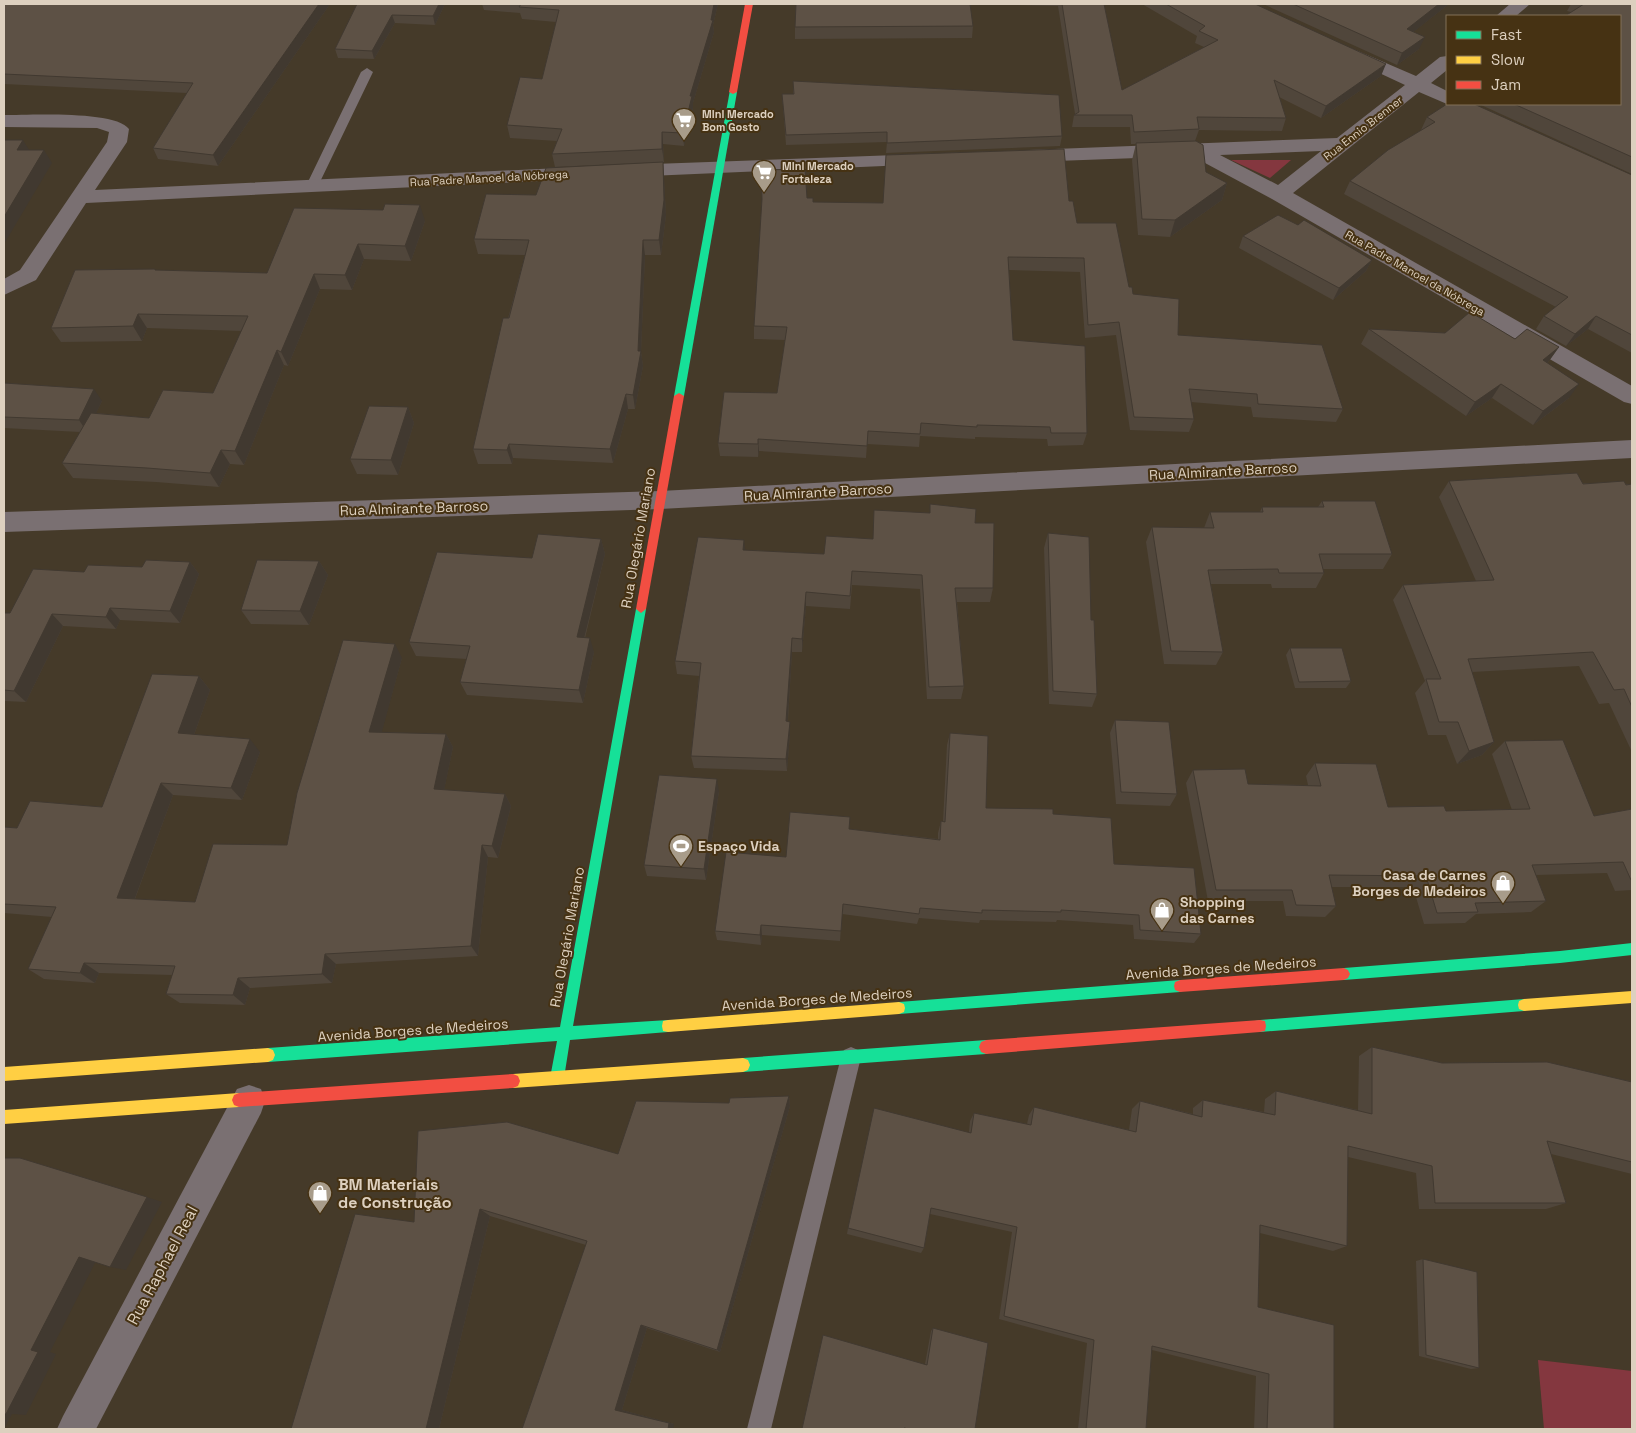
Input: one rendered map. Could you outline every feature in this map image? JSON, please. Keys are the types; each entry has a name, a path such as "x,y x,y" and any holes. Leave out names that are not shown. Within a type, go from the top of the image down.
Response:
{"main road":[{"name":"Rua Olegário Mariano","path":"557,1078 749,4"},
{"name":"Avenida Borges de Medeiros","path":"4,1074 565,1034 1550,958 1632,949"},
{"path":"4,1117 851,1057 1632,997"}],"street":[{"path":"1506,15 1521,4"},
{"path":"1332,44 1446,98"},
{"name":"Rua Ennio Brenner","path":"1279,194 1446,63"},
{"path":"4,121 99,122 119,128 116,142 82,197 28,275 4,288"},
{"path":"1008,157 1342,144"},
{"name":"Rua Padre Manoel da Nóbrega","path":"1196,150 1279,194 1632,396"},
{"name":"Rua Padre Manoel da Nóbrega","path":"82,197 720,166 938,159"},
{"name":"Rua Almirante Barroso","path":"4,522 660,500 1632,450"},
{"name":"Rua Raphael Real","path":"76,1429 249,1101"}],"lane":[{"path":"312,186 367,72"},
{"path":"759,1429 851,1057"}],"shaded area":[{"path":"1231,160 1291,160 1270,178"},
{"path":"1538,1360 1632,1371 1632,1429 1544,1429"}],"building":[{"path":"4,4 319,4 213,155 153,148 193,83 4,74"},
{"path":"357,4 439,4 433,16 392,15 372,51 335,49"},
{"path":"521,4 714,4 711,20 713,20 690,96 692,96 683,133 662,132 662,149 552,154 562,129 507,125 520,77 542,79 559,10 519,7"},
{"path":"796,4 970,4 973,26 795,27"},
{"path":"1062,4 1104,4 1122,90 1218,40 1199,31 1205,26 1166,4 1255,4 1386,64 1326,106 1274,80 1286,118 1197,117 1199,129 1134,132 1132,115 1074,115 1079,112"},
{"path":"1293,4 1439,4 1407,29 1425,37 1402,53"},
{"path":"1584,4 1632,4 1632,157 1516,105 1621,105 1621,15 1567,15"},
{"path":"793,81 1059,95 1062,136 887,143 887,132 786,135 782,94 794,94"},
{"path":"1446,105 1476,105 1632,175 1632,335 1596,316 1575,334 1544,316 1568,297 1350,181 1388,150 1435,122 1427,117"},
{"path":"4,140 23,140 17,150 44,150 4,217"},
{"path":"1196,141 1203,145 1206,172 1227,183 1175,220 1142,219 1136,143"},
{"path":"1064,149 1069,201 1073,201 1077,223 1116,223 1129,287 1132,287 1133,294 1179,299 1178,335 1322,345 1343,409 1258,404 1257,394 1189,389 1194,419 1134,417 1119,322 1088,325 1084,258 1008,257 1013,340 1085,346 1087,433 1051,433 1050,427 977,425 977,427 921,423 920,434 868,431 867,446 758,439 758,444 718,443 724,392 777,393 787,327 754,326 762,199 761,170 805,169 807,198 813,198 813,202 883,203 886,155"},
{"path":"663,162 664,200 659,240 643,240 638,351 641,351 633,395 626,394 610,449 509,444 507,450 473,449 503,318 509,318 529,240 474,239 486,194 536,195 546,168"},
{"path":"385,204 420,205 405,246 358,244 345,275 314,274 281,352 277,350 235,451 221,450 210,473 62,463 91,413 149,418 163,390 213,393 248,316 138,314 133,326 51,328 75,270 155,269 267,273 294,208 383,210"},
{"path":"1278,215 1298,225 1304,220 1372,260 1339,288 1243,236"},
{"path":"1470,312 1515,339 1527,329 1559,347 1543,360 1579,384 1543,411 1501,384 1475,402 1369,329 1445,333"},
{"path":"4,383 94,389 79,420 4,417"},
{"path":"369,406 408,407 391,460 350,459"},
{"path":"1577,473 1583,484 1624,481 1626,485 1632,484 1632,707 1624,689 1614,690 1593,652 1468,659 1494,742 1469,751 1458,722 1439,722 1426,679 1441,679 1403,585 1494,580 1449,481"},
{"path":"1322,501 1375,501 1392,554 1319,554 1324,573 1279,573 1278,569 1208,570 1223,652 1171,651 1152,527 1214,528 1210,512 1263,512 1262,507 1324,507"},
{"path":"930,504 976,509 975,523 994,523 993,588 955,588 964,686 929,687 922,575 852,571 850,596 806,592 802,639 792,638 786,721 790,722 786,759 691,756 701,663 675,661 698,537 744,540 743,550 824,554 826,536 873,539 874,510 930,513"},
{"path":"1048,533 1089,537 1091,620 1094,620 1097,694 1053,691"},
{"path":"538,534 601,539 577,637 590,638 579,690 460,682 470,646 409,642 437,552 532,558"},
{"path":"146,560 190,562 170,611 110,608 106,617 52,614 14,691 4,690 4,613 10,613 33,569 84,572 88,565 142,567"},
{"path":"257,560 319,561 300,611 241,610"},
{"path":"343,640 395,644 369,732 446,734 434,789 505,794 492,846 482,845 471,946 325,954 322,974 238,978 233,995 166,994 175,966 84,963 80,973 28,969 56,907 4,904 4,827 17,828 30,801 102,807 152,674 199,676 178,733 250,739 231,788 161,783 117,898 195,902 213,844 287,845 297,793"},
{"path":"1290,648 1342,648 1351,681 1299,682"},
{"path":"1115,720 1169,722 1177,794 1121,792"},
{"path":"950,733 988,736 986,808 1053,809 1053,814 1111,818 1114,864 1194,868 1201,934 1140,930 1139,915 1061,910 1061,912 982,910 982,913 920,908 919,914 843,904 841,931 761,925 760,935 715,931 726,852 786,857 790,812 850,817 849,829 940,840 941,821 945,822"},
{"path":"1563,740 1594,816 1632,809 1632,880 1623,862 1532,865 1546,901 1475,903 1478,912 1437,913 1426,876 1329,875 1336,906 1296,905 1292,890 1216,890 1193,770 1245,769 1248,784 1321,786 1315,763 1376,764 1388,807 1444,806 1446,811 1530,809 1505,741"},
{"path":"659,775 717,779 704,869 644,865"},
{"path":"1372,1047 1442,1063 1547,1062 1632,1082 1632,1162 1547,1141 1566,1203 1435,1203 1432,1166 1348,1146 1347,1246 1260,1225 1258,1307 1334,1325 1334,1428 1338,1429 1267,1429 1269,1374 1152,1346 1146,1429 1086,1429 1094,1340 1004,1316 1017,1227 931,1208 924,1248 848,1228 874,1108 971,1133 974,1113 1031,1125 1034,1107 1136,1132 1140,1101 1202,1117 1203,1100 1275,1115 1276,1091 1372,1114"},
{"path":"789,1096 717,1350 641,1325 615,1410 669,1423 668,1429 522,1429 587,1241 480,1209 426,1429 291,1429 355,1214 414,1222 418,1131 507,1122 618,1154 636,1101 729,1103 730,1098"},
{"path":"4,1158 20,1158 147,1197 110,1267 79,1257 31,1350 38,1352 6,1414 4,1414"},
{"path":"1423,1259 1477,1272 1479,1368 1426,1355"},
{"path":"933,1328 988,1343 975,1429 802,1429 823,1335 927,1365"}],"traffic: fast":[{"path":"679,396 733,92"},
{"path":"557,1078 641,609"},
{"path":"1344,974 1560,957 1632,949"},
{"path":"899,1008 1180,986"},
{"path":"1260,1026 1524,1005"},
{"path":"268,1055 668,1026"},
{"path":"743,1065 986,1047"}],"traffic: slow":[{"path":"1524,1005 1632,997"},
{"path":"668,1026 899,1008"},
{"path":"4,1074 268,1055"},
{"path":"513,1081 743,1065"},
{"path":"4,1117 239,1100"}],"traffic: jam":[{"path":"733,92 749,4"},
{"path":"641,609 679,396"},
{"path":"1180,986 1344,974"},
{"path":"986,1047 1260,1026"},
{"path":"239,1100 513,1081"}],"place":[{"name":"Mini Mercado Bom Gosto","path":"684,141"},
{"name":"Mini Mercado Fortaleza","path":"764,193"},
{"name":"Espaço Vida","path":"681,867"},
{"name":"Casa de Carnes Borges de Medeiros","path":"1503,904"},
{"name":"Shopping das Carnes","path":"1162,931"},
{"name":"BM Materiais de Construção","path":"320,1214"}]}
